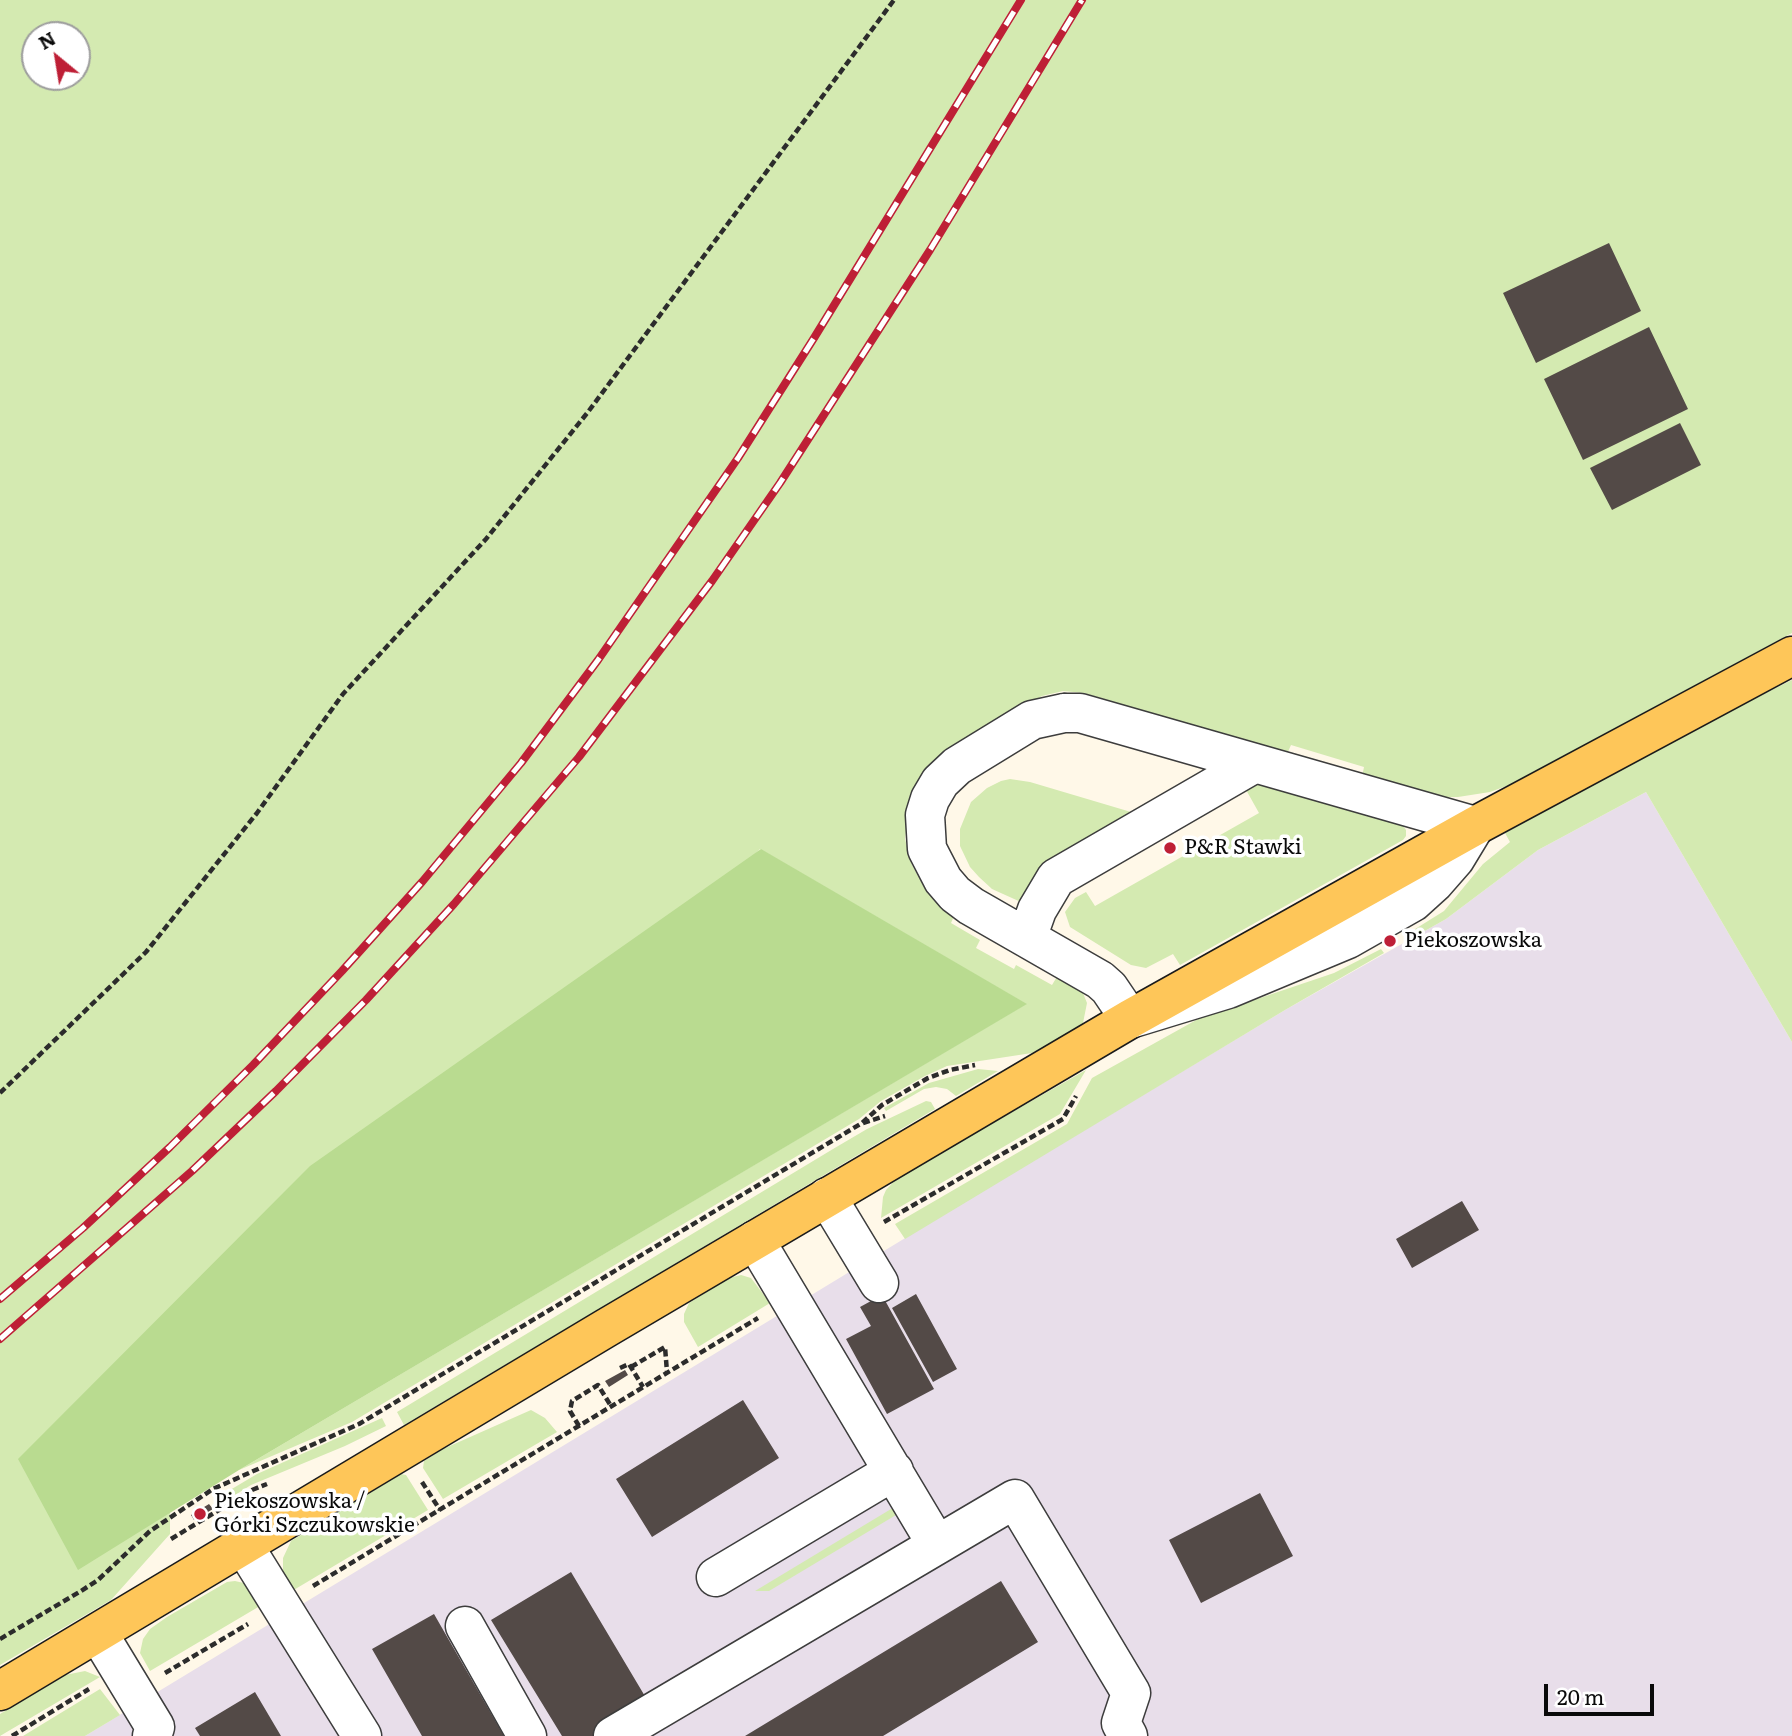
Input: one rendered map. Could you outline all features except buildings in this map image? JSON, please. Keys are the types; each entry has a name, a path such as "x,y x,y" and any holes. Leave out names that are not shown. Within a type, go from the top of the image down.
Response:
{"main road":[{"path":"0,1691 1130,1019 1475,826 1792,656"}],"lane":[{"path":"1130,1019 1117,998 1100,980 971,906 956,894 943,880 927,849 925,815 940,782 957,766 1032,720 1064,713 1080,713 1475,826"},
{"path":"1027,938 1037,910 1056,877 1255,763"},
{"path":"827,1197 879,1283"},
{"path":"755,1240 937,1545"},
{"path":"716,1577 894,1471"},
{"path":"612,1736 1015,1499 1131,1693 1121,1723 1128,1736"},
{"path":"244,1546 362,1736"},
{"path":"464,1626 527,1736"},
{"path":"99,1633 155,1727 152,1736"}],"path":[{"path":"0,1093 146,952 257,813 343,694 486,540 588,412 894,0"},
{"path":"0,1639 98,1580 150,1531 214,1489 359,1424 862,1123"},
{"path":"631,1367 665,1347 667,1372"},
{"path":"612,1372 629,1364 643,1387"},
{"path":"579,1426 570,1412 572,1401 598,1385 601,1379"},
{"path":"598,1385 611,1406"},
{"path":"419,1478 440,1510"}],"shaded area":[{"path":"1646,792 1792,1042 1792,1736 85,1736 986,1189 1285,1010 1446,919 1538,850"}],"green space":[{"path":"0,0 1792,0 1792,633 1509,785 1490,792 1458,797 1442,797 1362,777 1364,767 1291,745 1287,754 1084,693 1063,691 1042,696 945,751 933,762 921,776 910,798 905,839 912,865 924,887 955,914 951,923 980,940 976,948 1014,969 1016,965 1052,985 1058,975 1083,993 1087,1003 1083,1023 1076,1030 1032,1053 947,1066 925,1076 881,1101 859,1119 352,1422 239,1470 1026,1004 760,849 78,1569 170,1511 170,1534 111,1600 0,1665"},
{"path":"1792,680 1792,1042 1646,792 1538,850 1446,919 1407,941 1404,936 1444,911 1483,864 1510,842 1505,833 1697,727"},
{"path":"1010,779 1030,782 1131,814 1023,903 992,889 970,867 960,846 960,829 971,802 987,788"},
{"path":"1260,783 1401,823 1406,830 1406,836 1180,965 1173,954 1146,968 1131,965 1070,927 1065,912 1075,898 1086,892 1095,906 1259,813 1245,788"},
{"path":"761,849 1027,1004 239,1470 78,1570 18,1459 310,1166"},
{"path":"1381,949 1384,953 905,1239 895,1224 1067,1124 1092,1078 1198,1019 1334,973"},
{"path":"978,1069 998,1071 956,1096 947,1089 924,1089 886,1111 884,1108 929,1083"},
{"path":"1086,1070 1060,1114 881,1218 883,1197 898,1177"},
{"path":"926,1101 931,1102 935,1109 404,1425 397,1412 867,1129"},
{"path":"741,1275 751,1278 770,1303 698,1347 684,1322 689,1303 729,1278"},
{"path":"531,1410 545,1418 557,1432 443,1499 423,1468 424,1461 443,1449"},
{"path":"382,1418 386,1426 345,1446 251,1485 224,1502 220,1496 257,1474"},
{"path":"401,1474 406,1475 428,1510 292,1591 283,1572 283,1558 291,1541"},
{"path":"896,1506 901,1512 769,1591 755,1591"},
{"path":"227,1582 248,1584 265,1603 150,1671 140,1653 143,1639 150,1629"},
{"path":"85,1671 100,1677 0,1736 0,1714 65,1675"},
{"path":"100,1689 120,1715 85,1736 23,1736"}],"railway":[{"path":"0,1299 83,1228 253,1065 422,882 521,763 598,660 738,458 1021,0"},
{"path":"0,1339 192,1171 276,1091 366,1000 454,904 579,757 712,581 780,483 930,250 1082,0"}],"place":[{"name":"P&R Stawki","path":"1170,848"},
{"name":"Piekoszowska","path":"1390,941"},
{"name":"Piekoszowska / Górki Szczukowskie","path":"200,1514"}]}
